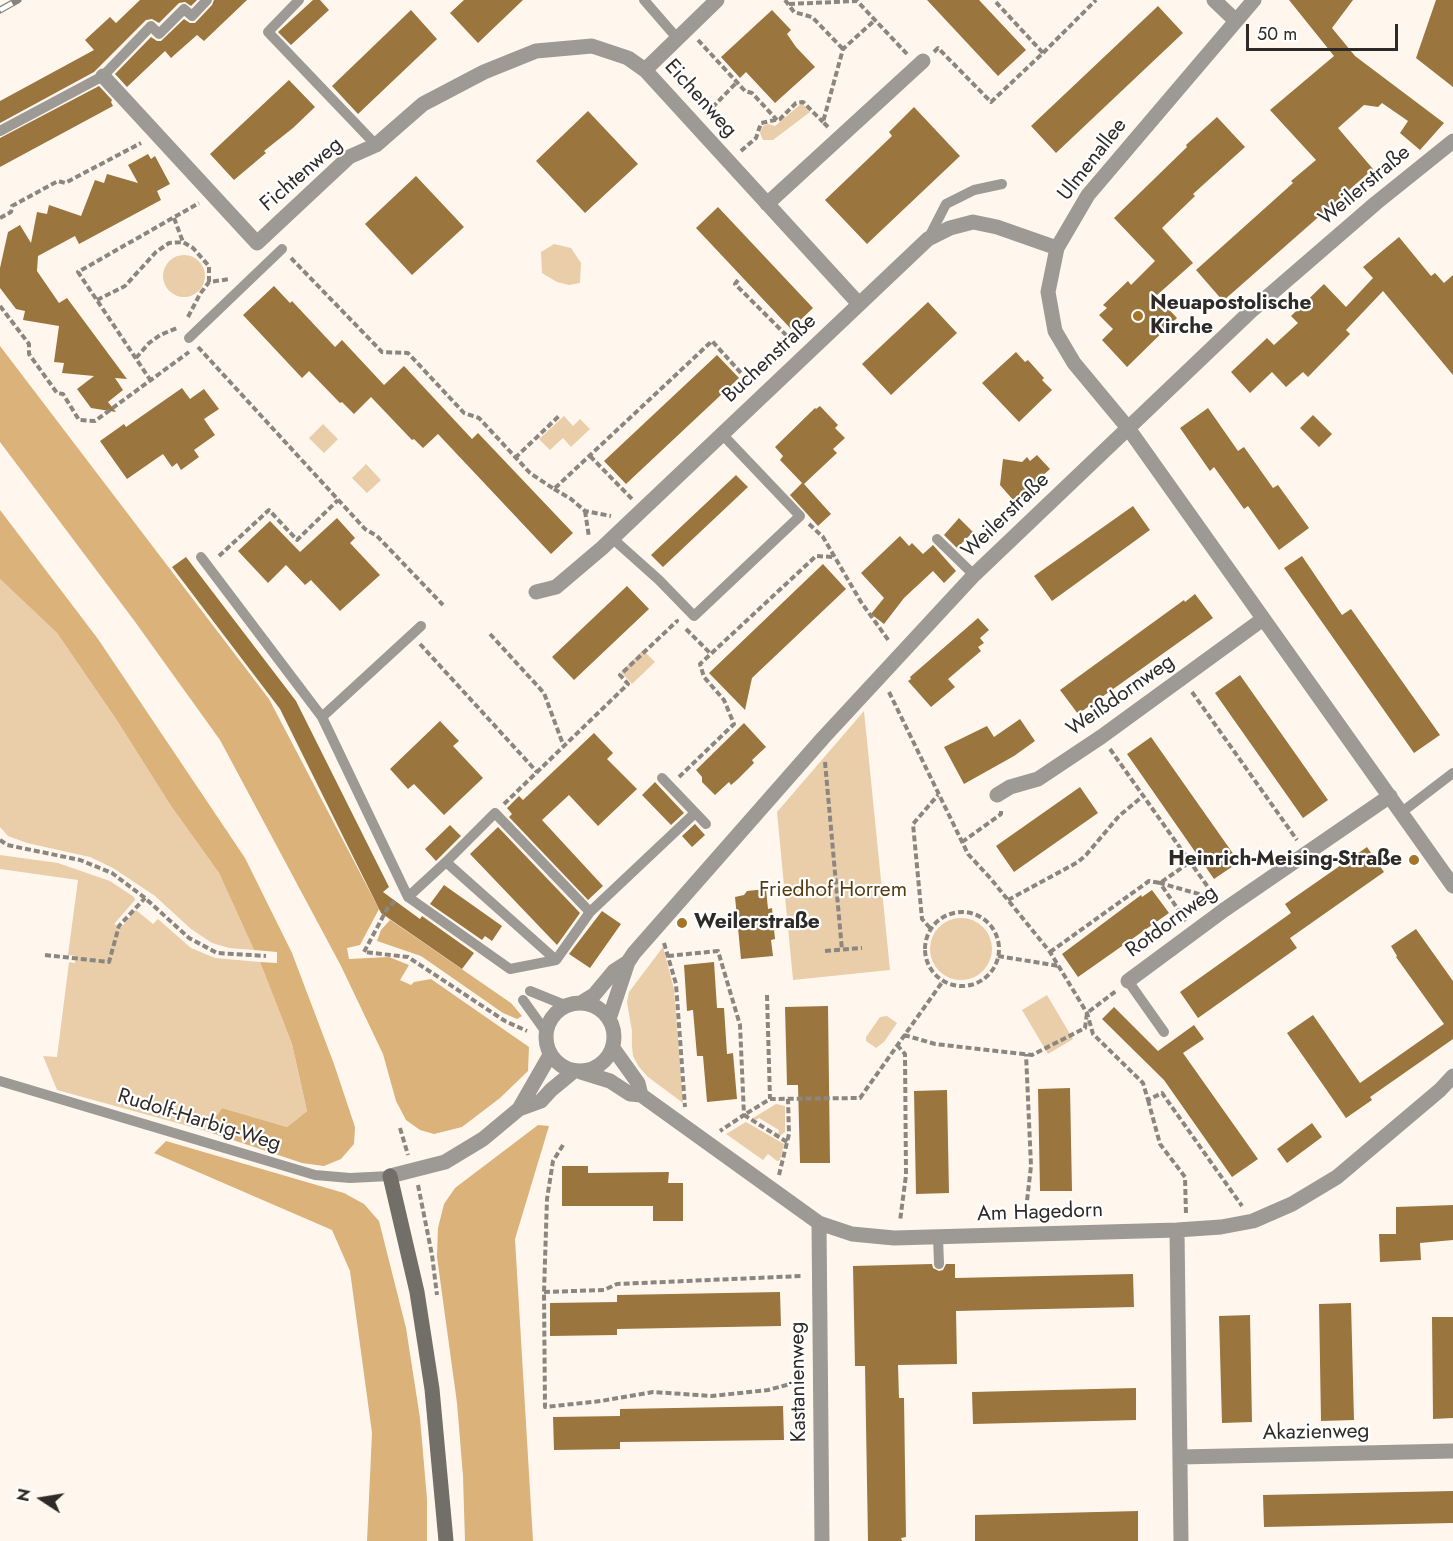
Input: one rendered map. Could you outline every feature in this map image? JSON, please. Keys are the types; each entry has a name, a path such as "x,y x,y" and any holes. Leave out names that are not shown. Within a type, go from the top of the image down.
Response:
{"main road":[{"path":"390,1176 417,1292 432,1389 446,1541"}],"street":[{"name":"Eichenweg","path":"717,0 645,70 859,304"},
{"path":"1214,0 1236,21"},
{"name":"Ulmenallee","path":"1128,428 1074,363 1056,330 1048,292 1057,248 1088,195 1254,0"},
{"name":"Fichtenweg","path":"102,76 257,243 349,157 376,145 423,104 484,72 536,51 592,46 628,58 645,70"},
{"path":"767,204 921,63"},
{"name":"Weilerstraße","path":"574,1004 594,995 614,971 628,962 898,654 974,575 1251,311 1376,203 1453,141"},
{"name":"Buchenstraße","path":"536,592 556,587 638,515 721,433 928,239 950,228 973,222 997,227 1057,248"},
{"path":"1128,428 1453,886"},
{"name":"Weißdornweg","path":"997,795 1010,787 1038,779 1101,737 1263,619"},
{"name":"Rotdornweg","path":"1128,981 1306,853 1390,796"},
{"name":"Weilerstraße","path":"609,1020 628,962"},
{"path":"390,1176 445,1162 483,1139 519,1109 541,1101 551,1090 577,1072 591,1070 601,1065 613,1048 614,1028 602,1011 592,1005 574,1004 554,1015 546,1033 546,1045 556,1062 577,1072"},
{"name":"Am Hagedorn","path":"613,1048 638,1083 641,1095"},
{"path":"519,1109 550,1054"},
{"name":"Am Hagedorn","path":"577,1072 610,1081 630,1094 641,1095 819,1223 852,1234 897,1238 1182,1230 1221,1227 1252,1221 1292,1204 1337,1177 1447,1087 1453,1076"},
{"name":"Kastanienweg","path":"819,1223 822,1541"},
{"path":"1181,1541 1182,1230"},
{"name":"Akazienweg","path":"1180,1457 1453,1450"}],"lane":[{"path":"0,131 102,76 151,26 159,34 184,9 192,15 207,0"},
{"path":"299,0 268,32 376,145"},
{"path":"644,0 682,33"},
{"path":"928,239 946,204 974,190 1002,184"},
{"path":"189,338 282,249"},
{"path":"612,538 659,580 694,616 801,516 721,433"},
{"path":"937,539 974,575"},
{"path":"201,557 322,717 406,894 510,969 556,960 590,912 695,813"},
{"path":"322,717 421,626"},
{"path":"1402,812 1453,773"},
{"path":"666,782 705,824"},
{"path":"406,894 446,862 495,813 590,912"},
{"path":"446,862 556,960"},
{"path":"1128,981 1164,1032"},
{"path":"546,1033 526,996 574,1004"},
{"name":"Rudolf-Harbig-Weg","path":"0,1081 315,1175 350,1178 390,1176"},
{"path":"938,1237 939,1264"}],"path":[{"path":"785,0 794,12 812,17 843,49"},
{"path":"994,0 1042,52"},
{"path":"789,4 857,1 921,63 938,48 991,102 1096,0"},
{"path":"823,122 843,49 875,20"},
{"path":"682,33 745,91 752,93 777,120"},
{"path":"694,125 737,82"},
{"path":"729,162 756,138 761,123 777,120 796,103 802,102 839,138"},
{"path":"0,218 11,212 12,206 58,181 65,183 146,140 166,145"},
{"path":"151,381 78,272 213,195"},
{"path":"174,217 183,243"},
{"path":"97,300 125,286 156,252 169,243 183,243 193,248 208,266 209,282 184,325 160,335 135,358"},
{"path":"282,249 382,352 408,353 464,413 479,418 530,473 571,499 585,512 638,515"},
{"path":"209,282 254,275"},
{"path":"738,280 735,284 805,354"},
{"path":"0,306 29,344 29,354 57,393 63,394 79,420 95,421 197,346 365,529 377,536 442,605"},
{"path":"554,489 712,341 762,395"},
{"path":"515,458 559,416"},
{"path":"590,456 638,515"},
{"path":"208,566 269,510 297,540 338,500"},
{"path":"801,516 823,537 861,602 898,654"},
{"path":"666,782 734,724 724,700 704,676 700,664 816,556 834,557"},
{"path":"495,813 628,684 620,675 677,621 669,613"},
{"path":"490,634 544,693 564,747"},
{"path":"411,635 537,772"},
{"path":"878,677 888,692 968,854 1050,952 1087,1014 1093,1034 1143,1083 1160,1144 1185,1177 1182,1230"},
{"path":"1182,678 1306,853"},
{"path":"1050,952 1149,881 1217,899 1101,737"},
{"path":"823,738 842,950"},
{"path":"930,928 922,920 913,824 938,795"},
{"path":"962,842 1002,814 997,795"},
{"path":"1008,900 1078,862 1095,846 1119,816 1143,796"},
{"path":"0,840 7,845 80,860 112,873 145,898 189,938 217,952 267,956"},
{"path":"1160,883 1190,862"},
{"path":"1160,883 1194,933"},
{"path":"406,894 387,909 364,952 408,957 505,1021 522,1030 546,1033"},
{"path":"45,955 109,962 119,926 145,898"},
{"path":"959,912 979,916 993,929 999,946 998,956 988,975 969,985 958,986 943,981 931,970 926,960 926,939 930,928 938,920 959,912"},
{"path":"654,931 665,944 676,984 687,1128"},
{"path":"825,951 862,948"},
{"path":"668,956 718,951 740,1026 744,1115"},
{"path":"998,956 1059,966"},
{"path":"705,1142 770,1099 860,1098 943,981"},
{"path":"904,1035 935,1044 1032,1054 1085,1028 1087,1014 1128,981"},
{"path":"767,994 770,1099"},
{"path":"897,1046 905,1054 906,1175 897,1238"},
{"path":"1023,1234 1030,1166 1026,1054"},
{"path":"1149,1100 1162,1093 1252,1221"},
{"path":"774,1191 789,1134 788,1099"},
{"path":"744,1115 787,1142"},
{"path":"563,1145 553,1161 547,1199 544,1292 545,1407 653,1392 712,1396 768,1390 820,1376"},
{"path":"544,1292 604,1290 617,1284 819,1275"}],"green space":[{"path":"802,103 810,112 773,140 763,140 760,133 763,126 768,124 775,126"},
{"path":"554,244 571,248 581,263 580,283 569,285 557,282 542,273 541,252"},
{"path":"184,255 199,261 205,276 199,291 184,297 169,291 163,276 169,261"},
{"path":"564,416 573,426 580,419 590,429 571,447 563,438 550,450 539,439"},
{"path":"323,424 338,439 324,453 309,438"},
{"path":"366,464 381,480 367,493 352,478"},
{"path":"0,579 57,633 116,719 171,806 219,873 254,950 229,948 212,943 191,929 155,896 113,868 90,857 27,843 8,836 0,827"},
{"path":"643,650 655,662 632,684 621,672"},
{"name":"Friedhof Horrem","path":"864,711 890,970 793,980 777,812"},
{"path":"0,855 58,863 110,881 135,900 114,924 119,926 119,930 136,910 153,924 158,919 191,948 215,958 260,962 292,1044 307,1111 287,1127 222,1108 206,1131 57,1090 43,1056 57,1057 69,962 75,963 76,956 68,955 78,880 0,869"},
{"path":"961,918 983,927 992,949 983,971 961,980 939,971 930,949 939,927"},
{"path":"663,947 674,989 683,1103 648,1077 633,1056 627,1002 629,992"},
{"path":"1047,995 1073,1039 1048,1054 1022,1010"},
{"path":"887,1016 897,1023 884,1042 876,1048 866,1041 866,1037 880,1017"},
{"path":"776,1104 785,1106 785,1132 781,1135 778,1134 779,1130 759,1118 756,1120 753,1118"},
{"path":"746,1122 784,1144 780,1160 777,1161 768,1154 763,1160 726,1134"}],"shaded area":[{"path":"0,346 269,699 379,909 360,945 347,948 349,959 389,957 409,965 400,980 411,985 414,982 431,979 529,1047 528,1071 500,1098 462,1127 434,1134 420,1130 406,1120 396,1101 383,1054 341,966 220,740 133,619 0,442"},
{"path":"0,510 98,639 245,858 292,953 355,1127 354,1144 341,1159 324,1166 302,1163 206,1131 222,1108 287,1127 307,1111 292,1044 260,962 277,963 277,952 254,950 219,873 171,806 116,719 57,633 0,579"},
{"path":"386,917 511,1003 522,1016 517,1019 503,1013 421,956 377,941 381,930 390,920"},
{"path":"538,1125 549,1126 515,1239 533,1541 465,1541 457,1403 437,1257 438,1228 444,1204 455,1188"},
{"path":"166,1141 344,1193 364,1204 379,1221 406,1328 420,1418 427,1499 427,1541 367,1541 372,1433 350,1271 332,1230 154,1153"}],"building":[{"path":"140,0 197,0 191,6 185,2 179,3 159,23 152,19 146,20 94,72 0,123 0,101 94,50 85,40 110,17 116,23"},
{"path":"214,0 247,0 204,41 197,35 171,58 165,51 127,87 115,74 151,37 161,41 184,19 195,23"},
{"path":"313,0 320,0 329,10 291,45 278,32"},
{"path":"464,0 523,0 478,43 450,13"},
{"path":"927,0 979,0 1026,50 998,76"},
{"path":"1289,0 1353,0 1332,28 1355,56 1444,123 1420,150 1400,133 1408,121 1382,103 1378,107 1364,105 1338,128 1373,169 1223,301 1196,270 1316,160 1270,110 1334,56"},
{"path":"1436,0 1453,0 1453,87 1416,58"},
{"path":"1158,6 1183,33 1056,153 1031,126"},
{"path":"411,10 437,39 358,114 332,86"},
{"path":"772,10 791,30 787,34 796,47 815,67 775,103 746,72 740,78 721,57"},
{"path":"289,80 315,107 234,180 210,154"},
{"path":"99,86 112,100 113,106 0,167 0,138"},
{"path":"914,107 960,156 867,244 825,200 892,136 889,132"},
{"path":"588,111 638,164 585,213 536,161"},
{"path":"1217,117 1245,147 1193,194 1195,196 1162,228 1193,263 1156,296 1177,318 1127,367 1102,340 1113,329 1099,315 1107,308 1103,305 1128,281 1131,285 1155,261 1114,218"},
{"path":"148,154 151,159 155,156 170,184 157,191 161,200 79,244 75,236 38,256 37,271 59,303 67,298 127,379 115,378 123,390 108,402 116,412 91,408 77,389 94,376 62,373 64,363 54,362 59,326 23,320 25,311 16,309 0,288 0,268 8,232 20,225 31,243 37,212 47,214 49,205 81,216 95,180 104,183 107,174 138,183 128,165"},
{"path":"416,176 464,227 412,275 365,224"},
{"path":"718,207 813,308 791,329 696,228"},
{"path":"1399,237 1431,276 1435,273 1444,283 1453,275 1453,375 1383,291 1346,330 1350,334 1308,377 1303,372 1286,387 1272,372 1250,393 1231,372 1267,338 1274,345 1298,323 1291,316 1324,284 1346,307 1373,278 1363,267"},
{"path":"274,286 290,303 292,301 335,347 342,340 384,385 404,366 472,439 478,433 573,533 551,554 438,434 423,448 414,439 412,440 371,397 354,414 309,371 302,378 243,315"},
{"path":"928,302 957,333 891,395 862,364"},
{"path":"1016,352 1025,362 1028,360 1052,390 1019,422 982,383"},
{"path":"717,355 739,378 626,484 604,461"},
{"path":"182,388 190,399 204,389 219,409 204,419 215,435 194,450 199,457 181,470 177,463 172,467 163,454 127,479 100,441 124,424 126,427"},
{"path":"820,406 838,425 835,428 845,438 833,449 837,453 804,484 831,514 818,526 790,495 802,483 780,460 783,456 775,447 815,408"},
{"path":"1208,408 1238,451 1244,447 1273,488 1278,485 1309,528 1279,550 1248,506 1244,509 1214,467 1210,471 1180,428"},
{"path":"1313,415 1332,434 1319,447 1300,428"},
{"path":"1037,455 1050,469 1014,501 1000,485 1003,459 1022,462 1027,457 1030,461"},
{"path":"736,475 748,487 663,567 651,555"},
{"path":"1133,506 1150,530 1052,601 1034,576"},
{"path":"337,518 355,538 350,543 380,575 340,611 311,580 305,585 286,565 268,583 238,551 270,521 300,552"},
{"path":"959,518 973,532 957,548 944,535"},
{"path":"900,536 909,546 912,543 923,554 933,545 956,571 944,583 933,571 904,598 884,624 871,614 884,598 861,573"},
{"path":"1302,556 1342,615 1351,609 1440,735 1414,753 1284,568"},
{"path":"186,557 296,701 389,887 383,892 420,919 422,916 474,953 462,969 381,913 280,709 172,567"},
{"path":"823,564 846,589 752,678 745,710 709,673"},
{"path":"627,586 649,609 574,680 552,657"},
{"path":"1195,594 1213,618 1078,714 1060,690"},
{"path":"978,618 989,630 980,638 984,643 978,647 981,651 948,679 955,687 931,707 908,681 910,677"},
{"path":"1240,675 1328,800 1303,818 1215,693"},
{"path":"1020,719 1035,741 1014,756 964,784 944,747 987,726 994,737"},
{"path":"440,721 459,741 453,746 483,778 444,815 414,784 408,789 390,769"},
{"path":"744,723 766,747 752,760 754,763 738,779 731,785 729,782 715,795 702,782 702,777 696,770"},
{"path":"594,733 613,753 607,759 637,789 598,826 569,795 542,820 603,886 588,900 509,817 512,814 507,808 519,796 523,800"},
{"path":"1151,737 1239,862 1214,879 1127,754"},
{"path":"655,782 684,813 671,825 642,795"},
{"path":"1080,787 1098,813 1014,872 996,846"},
{"path":"695,824 705,835 692,847 682,836"},
{"path":"450,825 461,836 436,861 425,849"},
{"path":"498,827 580,913 557,945 470,854"},
{"path":"1367,847 1384,872 1290,938 1297,948 1198,1018 1180,992 1291,913 1285,904"},
{"path":"444,885 502,926 492,941 485,936 482,940 430,904"},
{"path":"766,889 768,909 772,908 775,939 771,940 773,956 741,959 735,897 744,895 747,891"},
{"path":"1152,890 1169,913 1078,977 1062,954 1141,895 1142,897"},
{"path":"602,911 621,924 590,968 569,954"},
{"path":"1416,929 1453,981 1453,1039 1370,1097 1372,1100 1346,1118 1287,1033 1313,1015 1360,1083 1444,1024 1396,957 1391,946"},
{"path":"714,962 717,1008 724,1008 727,1054 733,1053 737,1099 707,1102 703,1056 697,1056 693,1010 687,1011 684,965"},
{"path":"828,1006 830,1163 800,1163 798,1085 787,1085 785,1007"},
{"path":"1114,1007 1158,1051 1194,1025 1204,1039 1183,1053 1258,1159 1232,1177 1164,1080 1102,1019"},
{"path":"1070,1088 1072,1191 1040,1191 1038,1089"},
{"path":"947,1090 949,1193 916,1194 914,1091"},
{"path":"1312,1123 1322,1137 1287,1163 1277,1149"},
{"path":"562,1166 588,1166 588,1173 669,1172 668,1183 683,1183 683,1221 653,1221 653,1206 562,1206"},
{"path":"1453,1205 1453,1240 1420,1243 1421,1260 1380,1262 1379,1234 1396,1234 1396,1207"},
{"path":"932,1264 933,1268 939,1271 943,1270 946,1264 955,1264 955,1278 1133,1274 1134,1307 956,1311 957,1364 898,1365 899,1398 904,1398 906,1537 901,1538 902,1541 868,1541 865,1366 855,1366 853,1266"},
{"path":"780,1292 781,1326 617,1329 617,1335 550,1336 550,1303 617,1302 617,1295"},
{"path":"1351,1303 1354,1420 1321,1421 1319,1304"},
{"path":"1250,1315 1252,1422 1222,1423 1219,1316"},
{"path":"1432,1317 1453,1317 1453,1418 1433,1419"},
{"path":"1136,1388 1136,1420 973,1424 972,1392"},
{"path":"783,1406 784,1440 620,1442 620,1449 554,1450 553,1417 620,1416 620,1409"},
{"path":"1453,1491 1453,1523 1264,1527 1263,1495"},
{"path":"1138,1511 1138,1541 975,1541 975,1515"}],"railway":[{"path":"0,10 18,0"}],"place":[{"name":"Neuapostolische Kirche","path":"1138,316"},
{"name":"Heinrich-Meising-Straße","path":"1414,860"},
{"name":"Weilerstraße","path":"682,923"}]}
